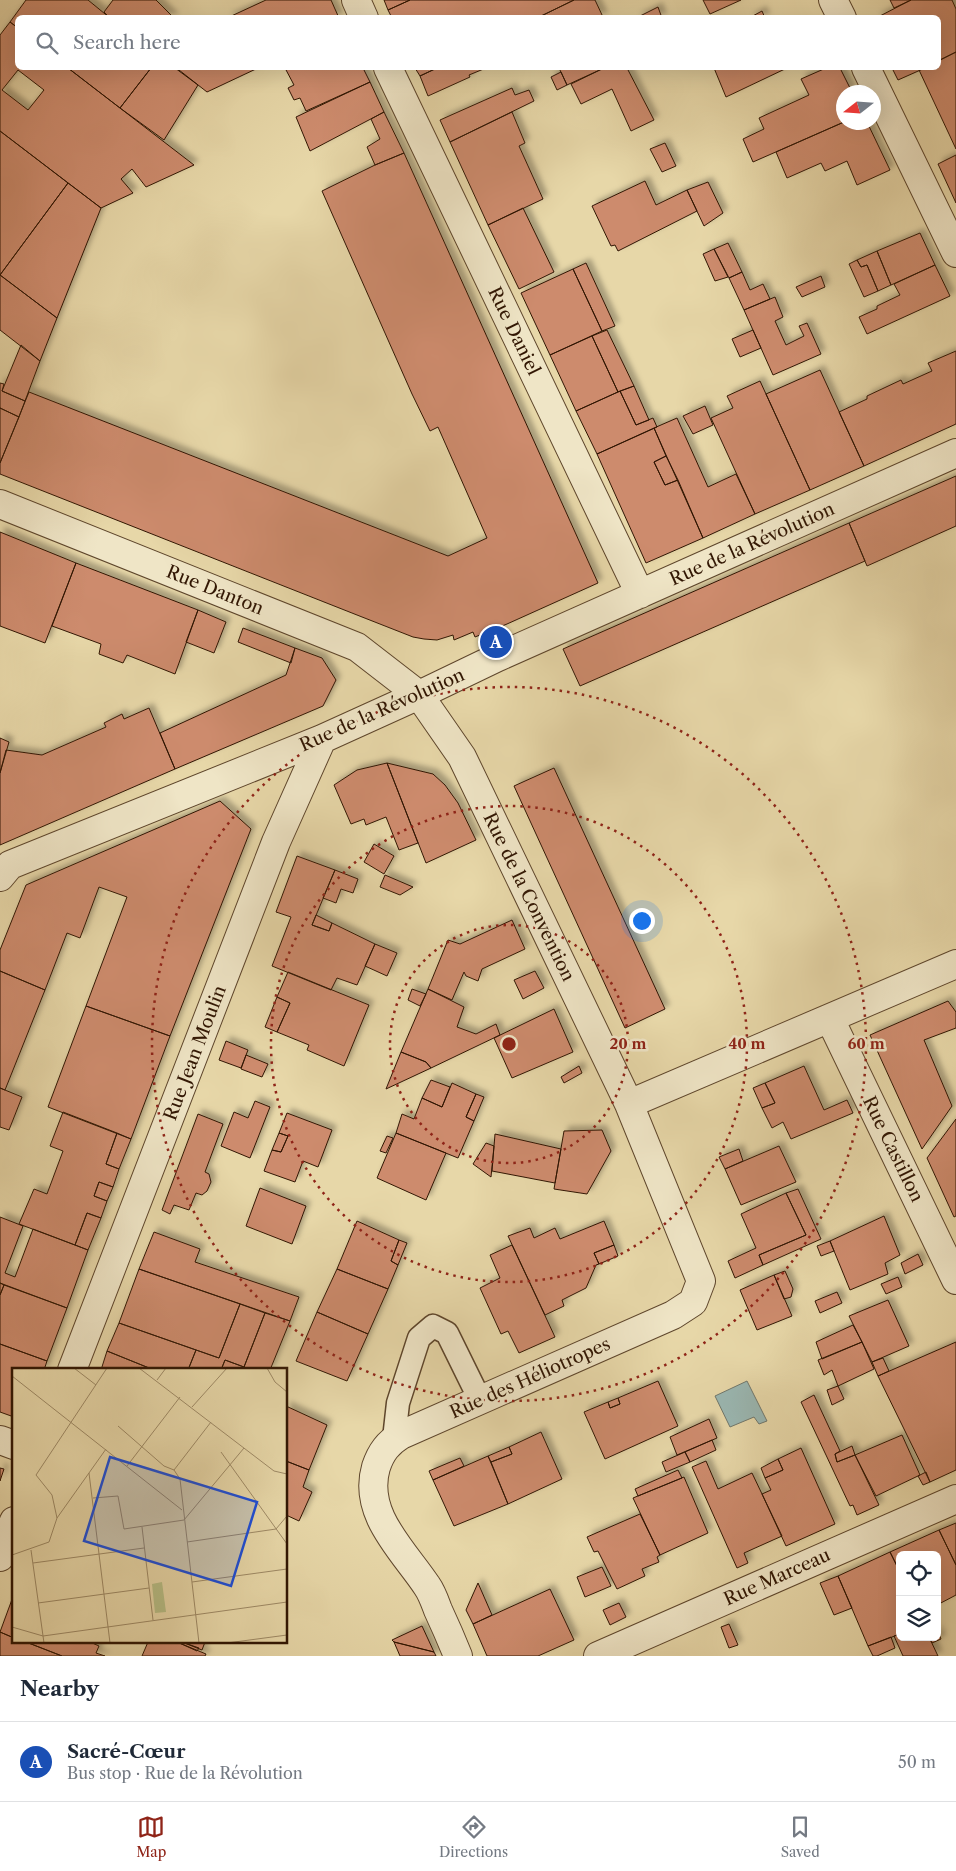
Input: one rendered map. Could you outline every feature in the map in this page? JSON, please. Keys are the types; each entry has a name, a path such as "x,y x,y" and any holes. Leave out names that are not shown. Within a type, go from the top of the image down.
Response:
{"street":[{"path":"356,0 363,15"},
{"path":"833,0 840,15"},
{"name":"Rue Daniel","path":"389,70 640,594"},
{"path":"867,70 956,253"},
{"name":"Rue de la Révolution","path":"0,877 10,865 322,739 419,696 498,657 956,453"},
{"name":"Rue Danton","path":"0,504 357,647 419,696"},
{"name":"Rue de la Convention","path":"419,696 462,757 629,1104"},
{"name":"Rue Jean Moulin","path":"73,1368 276,842 322,739"},
{"path":"629,1104 956,964"},
{"name":"Rue Castillon","path":"830,1019 956,1280"},
{"name":"Rue des Héliotropes","path":"458,1656 428,1587 393,1540 381,1519 374,1495 374,1476 380,1456 388,1443 394,1438 673,1316 693,1302 701,1281 629,1104"},
{"path":"0,1440 12,1445"},
{"name":"Rue Marceau","path":"598,1656 956,1499"},
{"path":"0,1557 12,1526"}],"lane":[{"path":"394,1438 398,1403 419,1338 433,1326 447,1333 480,1400"}],"water":[{"path":"747,1381 767,1421 759,1424 754,1417 730,1427 715,1396"}],"building":[{"path":"26,0 88,0 106,15 15,15"},
{"path":"113,0 156,0 171,15 107,15 104,12"},
{"path":"266,0 331,0 338,15 234,15"},
{"path":"384,0 410,0 388,10"},
{"path":"410,0 574,0 543,15 390,15 388,10"},
{"path":"574,0 595,0 602,15 543,15"},
{"path":"703,0 741,0 710,14"},
{"path":"890,0 911,0 894,8"},
{"path":"911,0 952,0 956,9 956,52 941,60 941,15 882,15"},
{"path":"658,7 661,15 642,15"},
{"path":"762,11 764,15 755,15"},
{"path":"15,15 15,26 10,22"},
{"path":"10,22 15,26 15,70 18,70 71,70 194,165 146,187 132,169 121,179 133,193 101,208 0,131 0,35","holes":["18,70 44,90 28,110 2,90"]},
{"path":"956,52 956,149 919,70 941,70 941,60"},
{"path":"71,70 149,70 120,108"},
{"path":"149,70 178,70 198,85 164,140 120,108"},
{"path":"179,70 254,70 207,92"},
{"path":"286,70 364,70 370,82 306,111 300,98 294,100 288,88 294,85"},
{"path":"416,70 433,70 420,76"},
{"path":"433,70 481,70 428,96 420,76"},
{"path":"560,70 600,70 567,85"},
{"path":"600,70 628,70 654,120 631,131 612,89 581,104 571,84"},
{"path":"715,70 783,70 726,97"},
{"path":"821,70 841,70 848,85 836,85 836,126 753,162 743,139 764,129 759,118 809,95 801,79"},
{"path":"893,70 920,70 898,80"},
{"path":"561,72 567,85 557,90 551,77"},
{"path":"370,82 384,112 310,151 296,117"},
{"path":"512,88 515,95 529,90 534,101 450,142 440,120"},
{"path":"384,112 404,153 375,165 367,147 380,139 371,119"},
{"path":"512,112 525,143 519,146 543,199 488,225 450,142"},
{"path":"836,126 836,130 871,130 890,170 857,185 847,161 825,171 821,163 787,178 776,152"},
{"path":"0,131 68,183 0,275"},
{"path":"665,143 676,166 662,172 650,149"},
{"path":"404,153 598,583 475,637 473,632 454,640 453,635 437,640 413,637 0,474 0,463 29,392 448,556 487,538 438,427 430,431 412,394 322,191"},
{"path":"956,155 956,203 938,164"},
{"path":"645,181 656,205 687,190 697,211 618,251 615,245 611,246 592,206"},
{"path":"708,182 723,213 704,226 687,190"},
{"path":"68,183 101,208 57,318 0,275"},
{"path":"523,208 554,272 519,289 488,225"},
{"path":"920,233 935,265 891,285 877,251"},
{"path":"728,243 742,272 729,278 714,249"},
{"path":"714,249 728,277 715,281 703,254"},
{"path":"877,251 891,285 878,291 867,265 861,267 857,260"},
{"path":"857,260 861,267 867,265 878,291 864,297 849,264"},
{"path":"586,263 615,326 602,331 573,269"},
{"path":"935,265 950,296 867,334 859,317 900,295 894,284"},
{"path":"573,269 602,331 550,355 521,293"},
{"path":"742,272 750,290 763,284 770,299 744,310 729,278"},
{"path":"0,275 57,318 40,361 0,330"},
{"path":"821,276 825,287 802,297 796,287"},
{"path":"775,297 783,317 775,321 786,345 804,336 799,326 807,323 821,354 773,375 744,310"},
{"path":"607,330 634,386 618,392 592,336"},
{"path":"753,330 761,348 740,357 732,339"},
{"path":"592,336 618,392 576,411 550,355"},
{"path":"21,345 40,361 25,401 2,391"},
{"path":"956,351 956,424 864,466 839,412 901,380 903,384 932,371 928,363"},
{"path":"820,370 864,466 810,490 766,394"},
{"path":"760,381 810,490 755,514 711,418 733,408 727,396"},
{"path":"0,383 4,384 2,391 25,401 19,417 0,408"},
{"path":"634,386 649,420 636,425 620,391"},
{"path":"620,391 636,425 653,418 657,427 597,454 576,411"},
{"path":"705,406 713,425 693,434 683,416"},
{"path":"0,408 19,417 0,463"},
{"path":"677,418 708,487 736,474 755,514 703,538 654,428"},
{"path":"654,428 666,456 654,462 665,485 678,480 703,538 646,563 597,454"},
{"path":"666,456 678,480 665,485 654,462"},
{"path":"956,476 956,526 867,566 849,523"},
{"path":"849,523 865,561 580,686 563,649"},
{"path":"0,532 76,563 45,643 0,626"},
{"path":"76,563 198,610 175,674 127,655 123,663 99,654 101,644 52,626"},
{"path":"198,610 226,622 214,653 186,642"},
{"path":"243,628 295,648 291,663 238,642"},
{"path":"295,648 322,658 336,680 323,706 175,769 160,733 286,675"},
{"path":"149,708 175,769 0,845 0,773 6,750 42,755 106,727 104,723 122,714 124,719"},
{"path":"0,738 9,742 0,773"},
{"path":"387,763 418,843 399,850 386,817 366,825 364,819 351,824 334,785 357,770"},
{"path":"387,763 433,774 445,785 458,803 476,840 426,863"},
{"path":"554,768 665,1009 625,1028 514,786"},
{"path":"220,801 251,829 170,1036 86,1006 127,897 99,887 80,938 67,933 45,990 0,971 0,950 26,885"},
{"path":"374,844 394,856 384,874 364,862"},
{"path":"297,856 335,870 312,925 329,931 332,923 375,944 357,985 337,978 331,990 272,966 291,917 276,912"},
{"path":"335,870 358,879 353,893 341,889 336,903 323,898"},
{"path":"385,875 413,887 400,895 380,887"},
{"path":"316,915 332,923 329,931 312,925"},
{"path":"512,920 525,949 482,969 478,981 466,976 464,972 452,1000 428,989 448,940 460,944"},
{"path":"375,944 397,953 387,976 365,966"},
{"path":"0,971 45,990 5,1090 0,1088"},
{"path":"535,971 544,988 523,999 514,980"},
{"path":"288,972 369,1005 344,1066 307,1050 309,1045 277,1032 290,1003 277,997"},
{"path":"412,989 426,994 420,1006 408,1000"},
{"path":"428,989 464,1007 457,1027 476,1034 496,1024 500,1035 431,1068 426,1062 401,1052"},
{"path":"277,997 290,1003 277,1032 265,1027"},
{"path":"948,1001 956,1012 956,1028 924,1040 952,1106 922,1149 870,1035"},
{"path":"86,1006 170,1036 131,1139 48,1107"},
{"path":"554,1009 573,1052 512,1078 494,1038"},
{"path":"226,1041 248,1050 241,1068 219,1060"},
{"path":"401,1052 426,1062 431,1068 386,1089"},
{"path":"246,1055 268,1064 262,1077 241,1069"},
{"path":"579,1066 582,1073 564,1083 561,1077"},
{"path":"804,1066 824,1110 847,1100 853,1113 791,1139 783,1122 772,1128 762,1108 775,1103 765,1083"},
{"path":"431,1080 450,1087 442,1107 422,1098"},
{"path":"452,1083 476,1094 466,1117 474,1121 458,1158 396,1133 402,1114 414,1119 422,1098 442,1107"},
{"path":"765,1083 775,1103 762,1108 753,1088"},
{"path":"0,1088 22,1097 9,1130 0,1127"},
{"path":"476,1094 484,1097 474,1121 466,1117"},
{"path":"255,1101 270,1107 250,1158 221,1146 234,1112 248,1118"},
{"path":"63,1112 117,1133 106,1164 119,1169 113,1187 99,1182 94,1196 107,1201 101,1218 87,1213 75,1245 19,1224 34,1189 47,1194 63,1151 50,1146"},
{"path":"287,1113 332,1130 318,1167 303,1161 295,1182 264,1171 272,1150 281,1152 288,1136 279,1133"},
{"path":"198,1114 223,1124 205,1172 209,1174 211,1182 207,1191 202,1195 196,1193 189,1210 174,1205 170,1214 162,1210"},
{"path":"956,1119 956,1216 954,1217 927,1158"},
{"path":"602,1130 611,1151 587,1194 554,1189 564,1131"},
{"path":"117,1133 131,1139 119,1169 106,1164"},
{"path":"279,1133 288,1136 281,1152 272,1150"},
{"path":"396,1133 446,1153 426,1200 377,1178"},
{"path":"495,1134 561,1149 555,1183 492,1171"},
{"path":"387,1136 393,1138 386,1153 380,1151"},
{"path":"486,1143 494,1146 491,1177 473,1164"},
{"path":"779,1146 796,1182 741,1205 725,1169"},
{"path":"739,1149 743,1161 725,1169 719,1157"},
{"path":"99,1182 113,1187 107,1201 94,1196"},
{"path":"260,1188 306,1206 292,1244 246,1226"},
{"path":"798,1189 821,1239 763,1265 759,1255 806,1235 786,1193"},
{"path":"786,1193 806,1235 759,1255 763,1265 735,1278 728,1261 756,1248 741,1214"},
{"path":"87,1213 101,1218 88,1250 75,1245"},
{"path":"884,1216 900,1255 885,1263 888,1274 850,1290 830,1241"},
{"path":"0,1217 23,1226 5,1273 15,1277 33,1229 88,1250 67,1308 0,1283"},
{"path":"357,1221 399,1240 391,1261 398,1265 388,1289 337,1269"},
{"path":"604,1221 614,1245 594,1253 599,1264 596,1265 586,1288 562,1300 564,1306 545,1315 508,1236 530,1228 534,1238 555,1228 560,1239"},
{"path":"154,1232 200,1249 195,1262 299,1297 290,1321 139,1269"},
{"path":"399,1240 407,1243 398,1265 391,1261"},
{"path":"830,1241 834,1251 821,1256 817,1246"},
{"path":"512,1245 555,1337 519,1353 508,1331 501,1334 480,1288 500,1278 490,1255"},
{"path":"614,1245 618,1256 599,1264 594,1253"},
{"path":"918,1254 923,1265 905,1274 901,1263"},
{"path":"139,1269 240,1304 219,1358 119,1323"},
{"path":"337,1269 388,1289 368,1334 317,1312"},
{"path":"785,1271 793,1289 791,1297 784,1299 774,1275"},
{"path":"774,1275 792,1316 757,1330 740,1290"},
{"path":"898,1277 902,1287 886,1294 881,1284"},
{"path":"0,1283 4,1285 0,1295"},
{"path":"4,1285 67,1308 47,1361 0,1344 0,1295"},
{"path":"837,1292 842,1303 820,1313 815,1301"},
{"path":"888,1300 909,1346 872,1362 849,1316"},
{"path":"240,1304 265,1313 244,1367 225,1360 222,1368 189,1368 196,1350 219,1358"},
{"path":"317,1312 368,1334 347,1381 296,1361"},
{"path":"265,1313 290,1321 271,1368 244,1367"},
{"path":"119,1323 196,1350 189,1368 149,1368 107,1351"},
{"path":"853,1325 862,1342 822,1359 816,1342"},
{"path":"862,1342 874,1369 838,1386 832,1370 824,1375 818,1360"},
{"path":"956,1342 956,1470 930,1482 878,1376"},
{"path":"0,1344 47,1361 45,1368 12,1368 12,1416 0,1412"},
{"path":"107,1351 149,1368 102,1368"},
{"path":"883,1358 889,1371 878,1376 872,1362"},
{"path":"225,1360 246,1368 222,1368"},
{"path":"658,1381 678,1426 605,1459 584,1412 608,1402 610,1408 620,1404 618,1398"},
{"path":"838,1386 844,1399 832,1405 827,1390"},
{"path":"814,1395 840,1451 835,1454 837,1462 855,1455 879,1505 857,1515 853,1505 850,1506 801,1402"},
{"path":"618,1398 620,1404 610,1408 608,1402"},
{"path":"288,1407 327,1425 309,1470 288,1462"},
{"path":"709,1419 717,1438 677,1455 670,1437"},
{"path":"541,1432 562,1479 508,1504 491,1462 512,1454 509,1447"},
{"path":"902,1435 920,1475 876,1496 855,1455"},
{"path":"712,1440 716,1450 690,1462 685,1452"},
{"path":"852,1446 855,1455 837,1462 835,1454"},
{"path":"509,1447 512,1454 491,1462 488,1456"},
{"path":"801,1448 835,1524 786,1546 762,1494 771,1490 765,1478 783,1470 778,1459"},
{"path":"685,1452 690,1462 666,1472 662,1462"},
{"path":"488,1456 508,1504 454,1526 433,1480"},
{"path":"460,1458 464,1466 433,1480 429,1471"},
{"path":"778,1459 783,1470 765,1478 761,1468"},
{"path":"706,1461 718,1489 752,1473 782,1536 744,1553 748,1563 737,1568 692,1467"},
{"path":"288,1462 309,1470 303,1487 312,1492 299,1521 288,1516"},
{"path":"0,1468 4,1469 0,1481"},
{"path":"678,1470 682,1478 638,1496 635,1489"},
{"path":"926,1472 930,1482 923,1485 918,1476"},
{"path":"684,1477 708,1533 660,1555 633,1498"},
{"path":"640,1514 660,1555 657,1557 659,1562 642,1569 645,1576 617,1589 598,1551 594,1552 587,1537"},
{"path":"956,1523 956,1565 939,1530"},
{"path":"939,1530 956,1565 956,1595 941,1603 941,1551 896,1551 896,1564 890,1552"},
{"path":"890,1552 896,1564 896,1636 868,1646 838,1576"},
{"path":"602,1567 611,1586 585,1597 577,1577"},
{"path":"838,1576 852,1608 834,1615 820,1583"},
{"path":"478,1583 492,1615 473,1624 466,1610"},
{"path":"550,1589 574,1640 538,1656 487,1656 473,1624"},
{"path":"12,1599 12,1637 0,1632"},
{"path":"619,1603 626,1617 610,1625 603,1610"},
{"path":"729,1624 738,1645 729,1648 721,1627"},
{"path":"422,1626 434,1652 392,1640"},
{"path":"0,1632 12,1637 12,1644 31,1644 62,1656 0,1656"},
{"path":"891,1637 895,1648 873,1656 868,1646"},
{"path":"896,1641 931,1641 938,1656 903,1656"},
{"path":"394,1642 434,1652 436,1656 400,1656"},
{"path":"31,1644 94,1644 99,1646 96,1653 105,1656 62,1656"},
{"path":"147,1644 182,1644 206,1654 205,1656 142,1656"},
{"path":"181,1644 199,1648 197,1651"},
{"path":"187,1644 204,1644 202,1650"}],"place":[{"name":"Sacré-Cœur","path":"496,642"}]}
